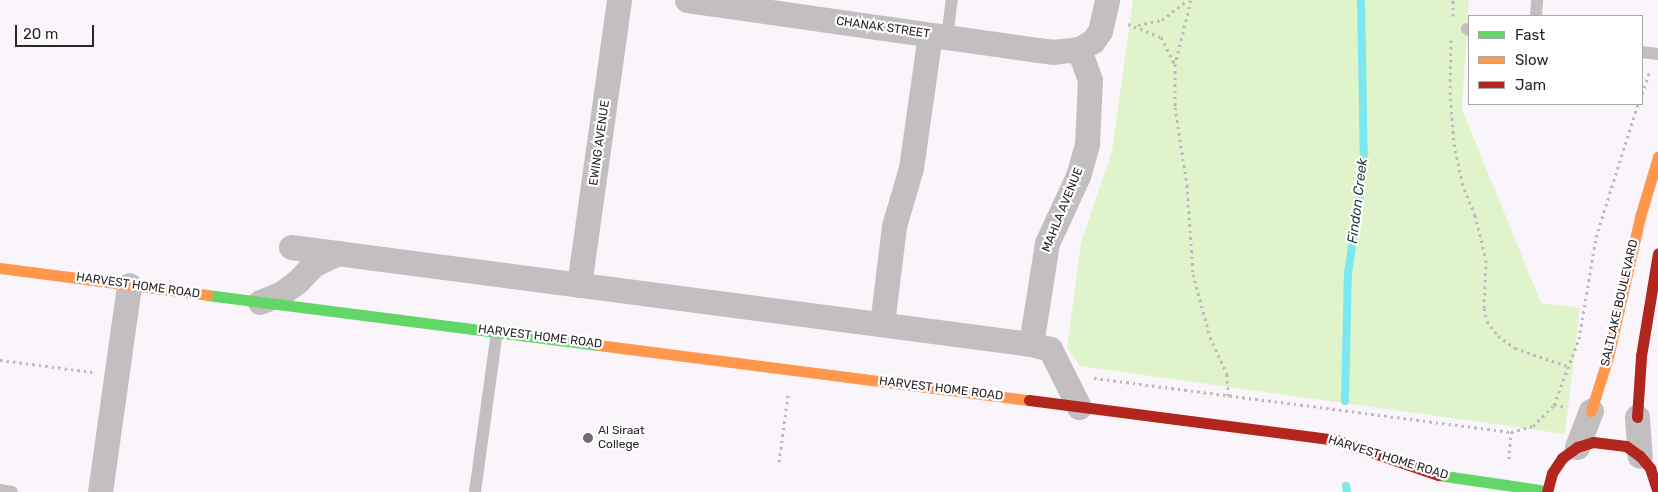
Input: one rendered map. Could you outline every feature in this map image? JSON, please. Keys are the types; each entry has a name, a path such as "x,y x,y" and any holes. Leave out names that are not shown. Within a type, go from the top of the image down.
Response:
{"street":[{"name":"EWING AVENUE","path":"580,285 620,0"},
{"name":"CHANAK STREET","path":"686,0 1052,52 1079,49"},
{"path":"1079,49 1093,41 1105,10"},
{"path":"882,324 894,226 911,168 939,36"},
{"name":"MAHLA AVENUE","path":"1031,344 1047,243 1078,176 1087,144 1090,80 1079,49"},
{"name":"SALTLAKE BOULEVARD","path":"1577,447 1591,411 1608,357 1640,217 1658,157"},
{"path":"291,247 1031,344 1050,349 1080,407"},
{"path":"260,302 282,293 298,281 313,265 338,252"},
{"name":"SALTLAKE BOULEVARD","path":"1640,456 1637,417 1641,356 1658,253"},
{"name":"HARVEST HOME ROAD","path":"0,268 1336,440 1437,475 1547,491 1552,473 1562,458 1577,447 1593,442 1610,442 1626,446 1640,456 1650,468 1658,492"},
{"path":"100,492 118,375 129,285"}],"lane":[{"path":"939,36 952,0"},
{"path":"1536,15 1537,0"},
{"path":"1643,52 1658,54"},
{"path":"475,492 497,331"},
{"path":"0,490 12,492"}],"path":[{"path":"1135,25 1162,20 1190,0"},
{"path":"1190,0 1175,64 1175,107 1187,185 1194,274 1208,330 1227,374 1228,396 1511,432 1533,426 1554,405 1570,367 1579,339 1596,237 1638,105"},
{"path":"1453,0 1453,20"},
{"path":"1105,10 1162,37 1175,64"},
{"path":"1451,37 1450,92 1454,144 1462,183 1474,215 1486,260 1484,308 1487,321 1498,336 1515,348 1570,367"},
{"path":"0,360 118,375"},
{"path":"779,462 791,370"},
{"path":"1554,405 1591,411"}],"green space":[{"path":"1133,0 1469,0 1462,109 1541,303 1580,308 1565,434 1080,366 1067,348 1081,243 1112,151"}],"waterway":[{"name":"Findon Creek","path":"1345,401 1348,273 1364,169 1361,0"},
{"name":"Findon Creek","path":"1346,486 1347,492"}],"traffic: fast":[{"path":"207,295 598,345"},
{"path":"1438,475 1547,491"}],"traffic: slow":[{"path":"1591,411 1608,357 1640,217 1658,157"},
{"path":"0,268 207,295"},
{"path":"598,345 1029,400"}],"traffic: jam":[{"path":"1637,417 1641,356 1658,253"},
{"path":"1029,400 1336,440 1438,475"},
{"path":"1547,492 1552,473 1562,458 1577,447 1593,442 1626,446 1640,456 1650,468 1658,492"}],"place":[{"name":"Al Siraat College","path":"588,438"}]}
